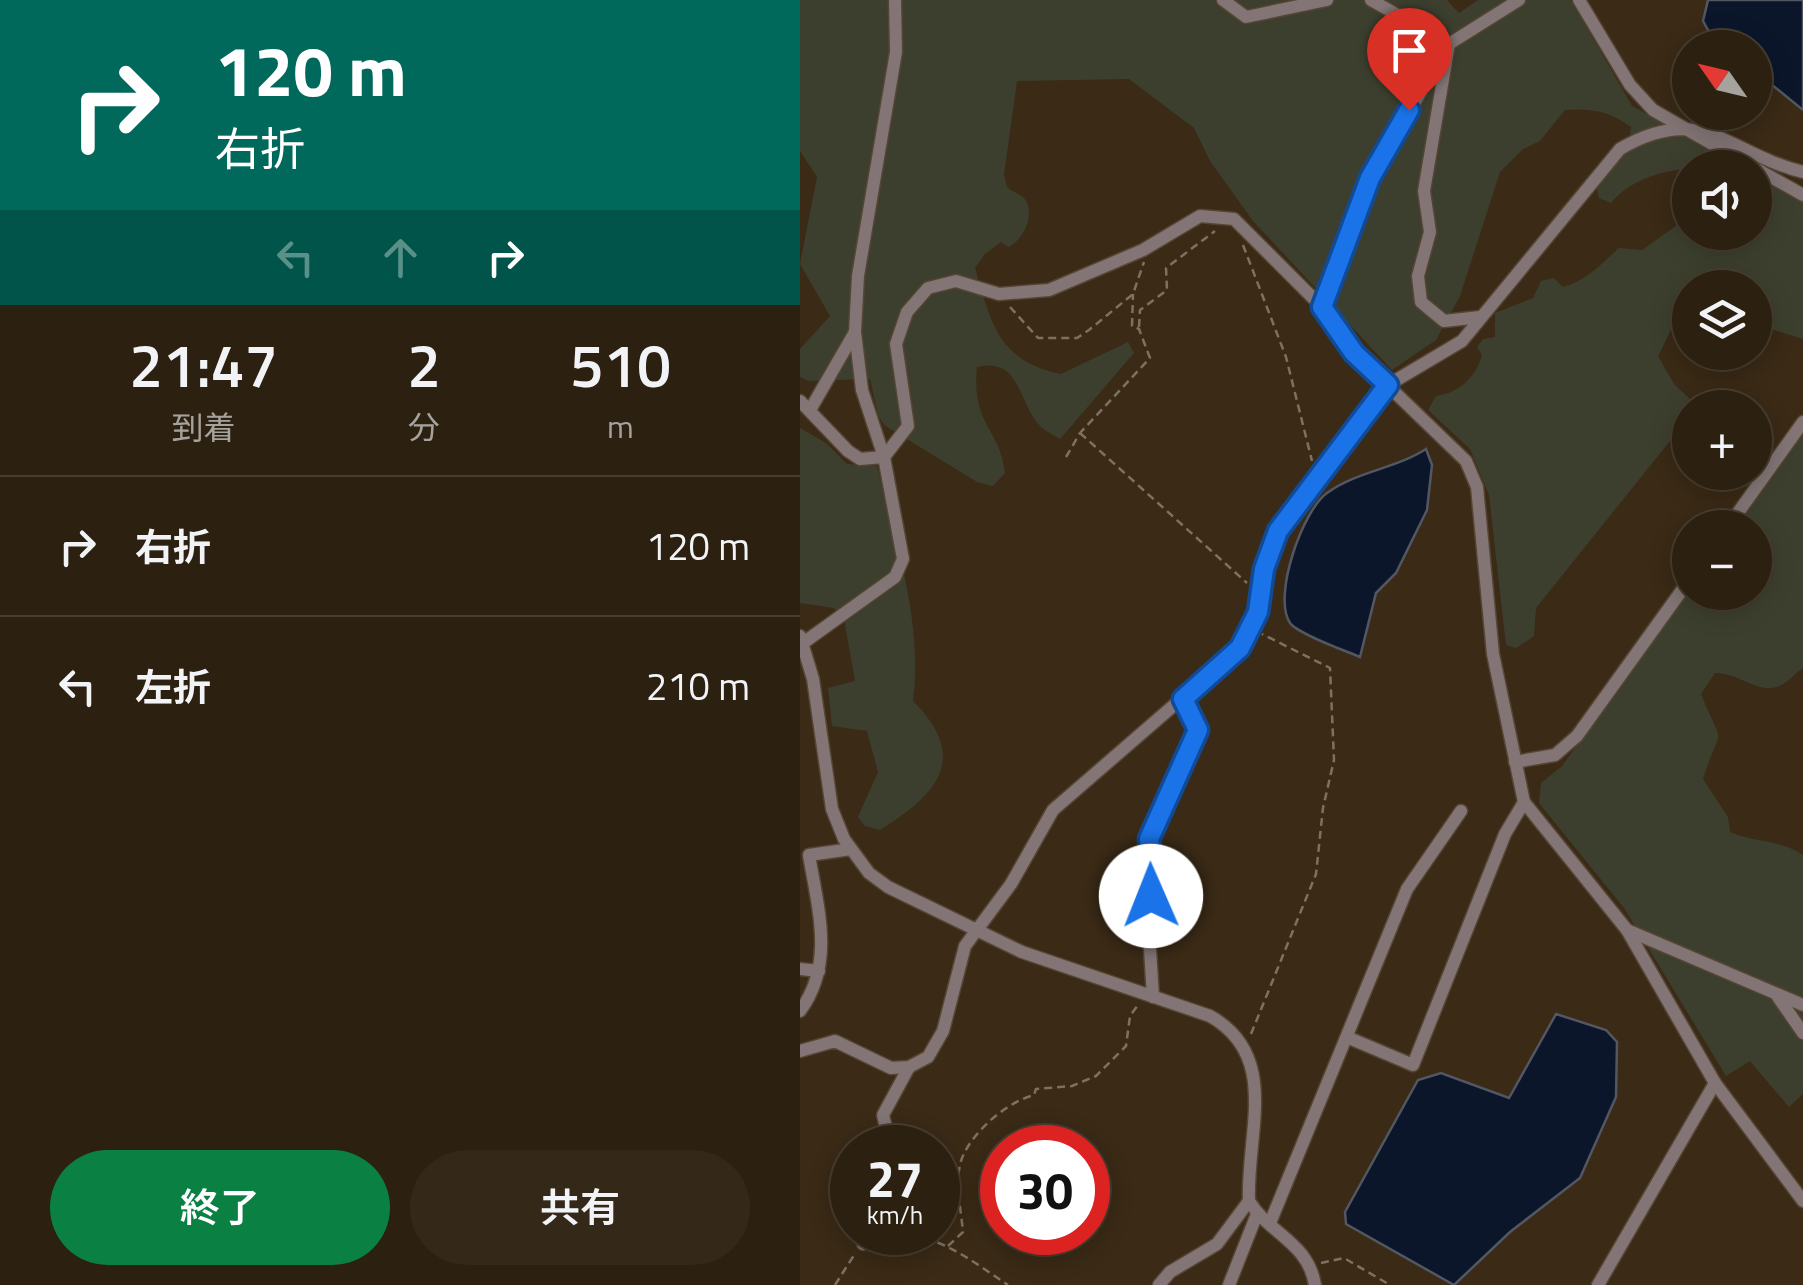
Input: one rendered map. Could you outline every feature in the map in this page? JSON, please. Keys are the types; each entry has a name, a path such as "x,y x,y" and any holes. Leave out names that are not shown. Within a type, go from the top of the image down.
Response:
{"street":[{"path":"896,0 896,52 858,276 855,332 862,390 884,457 903,558 895,577 802,640 813,679 832,809 850,850 869,874 888,888 974,932 1210,1016 1245,1046 1255,1090 1253,1207 1229,1285"},
{"path":"1222,0 1246,17 1327,0"},
{"path":"1371,0 1449,44"},
{"path":"1322,307 1370,178 1449,44 1519,0"},
{"path":"1579,0 1630,86 1653,110 1672,120"},
{"path":"1449,44 1424,191 1430,232 1418,276 1421,302 1444,321 1462,323 1483,316"},
{"path":"885,1125 883,1115 909,1067 936,1047 965,946 1011,884 1053,810 1229,660 1252,628 1278,531 1316,476 1388,385 1462,341 1620,149 1647,133 1672,128"},
{"path":"1689,130 1723,150"},
{"path":"1697,130 1734,140 1784,167 1803,172"},
{"path":"1772,178 1803,196"},
{"path":"855,332 805,406 848,452 860,459 884,457 908,426 896,344 906,312 928,288 942,281 999,294 1049,290 1143,250 1200,216 1234,218 1322,307 1354,353 1466,461 1476,487 1493,654 1524,802 1627,930 1715,1083 1803,1201"},
{"path":"1740,510 1803,422"},
{"path":"1515,762 1555,755 1577,736 1672,604"},
{"path":"1149,996 1148,917 1154,876 1149,839 1198,730 1183,699"},
{"path":"1349,1038 1413,1065 1505,834 1524,802"},
{"path":"1270,1223 1408,889 1461,811"},
{"path":"800,1011 816,989 822,935 809,855 850,850"},
{"path":"1627,930 1778,998 1803,1005"},
{"path":"800,969 819,971"},
{"path":"1778,998 1803,1032"},
{"path":"800,1051 835,1041 879,1064 909,1067"},
{"path":"1598,1285 1715,1083"},
{"path":"1253,1207 1293,1242 1310,1266 1314,1285"},
{"path":"1159,1285 1170,1272 1218,1244 1253,1207"}],"path":[{"path":"1066,458 1080,433 1150,358 1139,329 1140,310 1167,290 1166,268 1215,234 1217,214"},
{"path":"1234,218 1286,357 1316,476"},
{"path":"1139,329 1132,326 1133,294 1144,268 1143,250"},
{"path":"999,294 1038,338 1051,340 1077,338 1133,294"},
{"path":"1080,433 1260,594"},
{"path":"1245,1046 1316,874 1322,808 1334,760 1330,668 1252,628"},
{"path":"960,1171 963,1156 1004,1107 1034,1095 1036,1089 1072,1086 1096,1076 1118,1056 1126,1046 1130,1016 1149,996"},
{"path":"960,1206 960,1234"},
{"path":"960,1254 1008,1285"},
{"path":"835,1285 853,1255"},
{"path":"1310,1266 1344,1258 1390,1285"}],"green space":[{"path":"800,0 1447,0 1459,13 1478,0 1571,0 1632,106 1714,150 1672,150 1672,171 1639,181 1611,203 1599,198 1594,174 1630,135 1631,127 1600,112 1565,110 1540,141 1523,149 1500,172 1460,296 1436,340 1392,370 1253,221 1210,161 1194,128 1129,79 1017,81 1004,175 1007,187 1027,202 1029,217 1014,244 1008,247 1001,242 975,268 986,306 1010,349 1040,368 1061,374 1128,342 1134,353 1060,439 1033,417 1017,384 1002,368 977,367 978,402 998,446 1005,473 993,486 977,482 884,425 870,379 808,381 800,377 800,349 830,316 800,264 817,177 800,151"},
{"path":"1772,182 1803,199 1803,339 1772,329 1772,270 1672,270 1672,330 1658,356 1680,390 1672,390 1672,438 1536,608 1534,636 1516,648 1506,645 1489,495 1470,449 1428,410 1436,396 1459,388 1476,370 1482,355 1477,347 1483,339 1495,337 1495,313 1533,298 1541,281 1554,278 1563,287 1593,271 1619,248 1642,250 1672,229 1672,250 1772,250"},
{"path":"800,428 826,443 847,464 877,466 911,612 913,701 931,722 940,741 943,758 930,789 880,830 865,826 858,817 878,772 867,731 832,726 828,688 855,681 844,619 834,608 800,603"},
{"path":"1803,433 1803,668 1784,683 1769,688 1715,673 1701,694 1718,736 1703,779 1728,817 1730,832 1785,846 1803,855 1803,1094 1789,1107 1750,1061 1726,1076 1624,908 1539,803 1541,783 1562,766 1675,610 1772,610 1772,510 1747,510 1762,490 1772,490 1772,476"}],"water":[{"path":"1708,0 1803,0 1803,110 1772,85 1772,30 1709,30 1703,21"},
{"path":"1426,449 1432,465 1427,510 1396,573 1376,593 1360,657 1295,627 1285,610 1287,574 1300,534 1318,502 1339,486"},
{"path":"1556,1014 1606,1030 1617,1042 1616,1097 1580,1178 1510,1232 1454,1285 1346,1224 1345,1212 1418,1080 1441,1073 1509,1098"}],"route":[{"path":"1151,896 1154,876 1149,839 1198,730 1198,722 1183,699 1240,648 1258,612 1264,569 1278,531 1388,385 1354,353 1322,307 1370,178 1409,110"}]}
